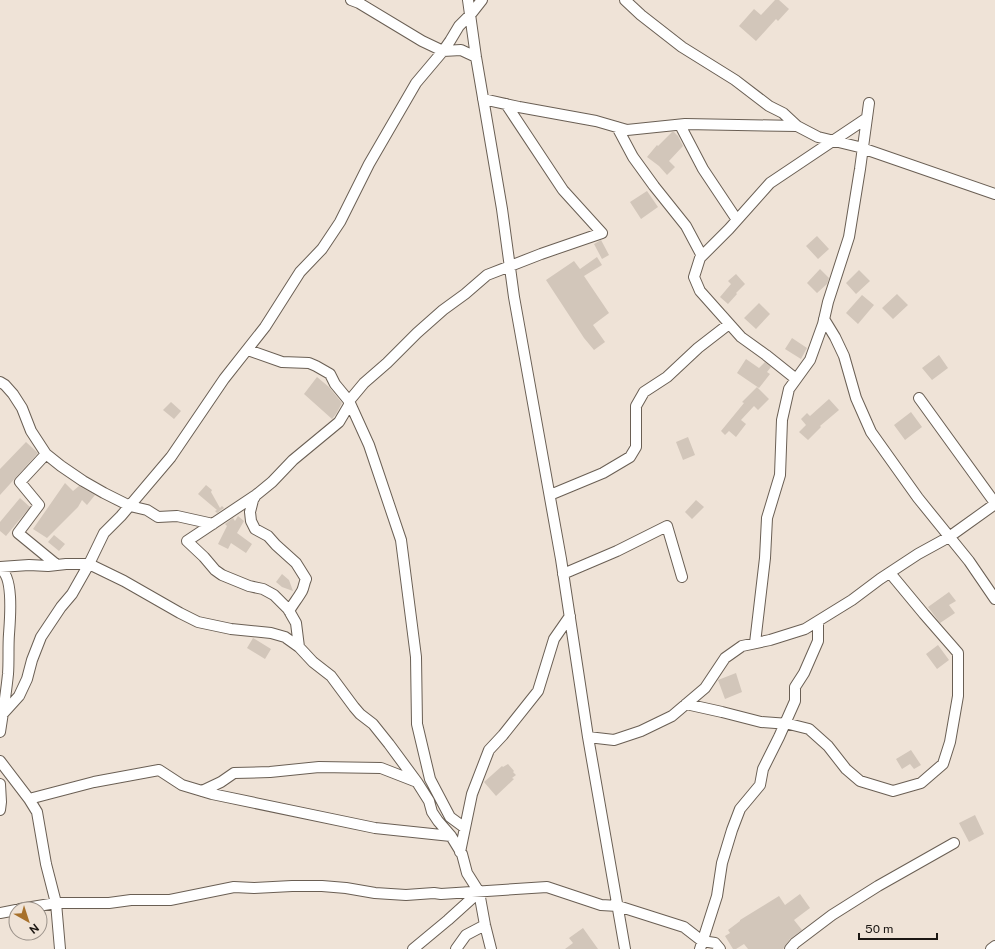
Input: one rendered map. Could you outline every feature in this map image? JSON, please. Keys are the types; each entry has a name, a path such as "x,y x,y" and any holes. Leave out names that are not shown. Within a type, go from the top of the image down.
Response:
{"street":[{"path":"351,0 359,3 422,41 443,51 461,50 476,57"},
{"path":"468,0 476,57 502,209 514,297 550,495 588,737 625,949"},
{"path":"1,715 19,696 27,679 32,660 41,637 72,594 104,533 130,506 171,457 224,379 266,327 300,272 322,249 340,222 370,164 416,83 443,51 459,26 482,0"},
{"path":"626,0 641,15 682,47 735,80 769,106 783,113 797,126 818,137 863,149 995,194"},
{"path":"483,99 596,121 627,130 680,125 797,126"},
{"path":"755,643 765,558 767,518 780,475 782,420 789,389 810,360 850,237 869,103"},
{"path":"299,647 296,623 289,611 274,595 262,589 249,586 222,575 215,570 187,541 256,495 272,482 293,460 339,422 349,405 349,401 364,383 443,310 487,275 540,254 602,233 563,190 506,104"},
{"path":"796,379 741,337 700,291 694,277 700,258 770,183 867,118"},
{"path":"680,125 703,169 737,220"},
{"path":"618,127 638,163 654,186 686,226 702,256"},
{"path":"824,319 844,356 856,398 871,432 918,498 969,561 995,600"},
{"path":"550,495 603,473 630,457 636,447 636,406 644,392 667,377 698,348 729,324"},
{"path":"248,350 282,362 309,363 330,374 335,384 349,401 369,445 401,540 416,657 417,724 430,779 450,817 465,828"},
{"path":"0,382 14,394 22,408 30,431 46,454 83,481 130,506 147,510 158,517 177,516 213,524"},
{"path":"588,737 614,740 641,731 672,716 705,688 725,658 742,646 770,640 805,628 818,621 852,600 918,554 949,537 995,503 919,398"},
{"path":"46,454 20,482 39,505 18,533 57,565"},
{"path":"256,495 250,512 251,521 255,529 268,536 296,563 306,579 303,589 289,611"},
{"path":"563,574 616,552 666,526 682,577"},
{"path":"0,568 29,565 48,566 89,564 124,581 198,622 230,629 271,633 284,637 299,647 313,662 332,676 354,707 360,714 373,724 417,782 429,801 432,812 451,836 460,852 467,872 480,892 485,925 491,949"},
{"path":"0,568 7,576 11,604 8,673 1,715 0,732"},
{"path":"686,704 761,722 785,724 809,729 828,746 846,769 860,781 893,791 921,783 943,764 950,742 958,696 958,653 890,573"},
{"path":"460,852 472,794 489,750 538,691 554,640 570,616"},
{"path":"701,945 717,896 722,863 740,809 760,785 763,769 795,701 794,687 804,673 818,641 818,621"},
{"path":"0,761 37,812 46,864 56,903 60,949"},
{"path":"202,791 221,782 234,772 270,772 319,767 381,768 417,782"},
{"path":"29,799 94,782 159,770 182,785 219,796 375,828 451,836"},
{"path":"0,784 0,810"},
{"path":"790,949 795,943 832,915 878,886 954,843"},
{"path":"48,904 109,903 131,900 170,900 234,887 254,888 322,886 375,893 406,895 547,887 601,905 618,906 684,927 701,945"},
{"path":"412,949 480,892"},
{"path":"456,949 466,935 485,925"},
{"path":"701,945 715,943 720,949"},
{"path":"991,949 995,946"}],"building":[{"path":"775,0 779,0 789,9 778,21 776,19 756,41 739,26 754,9 761,15"},
{"path":"672,132 678,136 683,146 669,161 675,167 667,175 659,166 647,157 657,145 658,146"},
{"path":"647,191 658,207 641,219 630,202"},
{"path":"817,236 829,249 818,259 806,246"},
{"path":"601,240 609,255 602,259 594,244"},
{"path":"597,257 602,265 584,276 609,313 593,325 605,342 594,350 584,338 546,280 574,261 580,269"},
{"path":"820,269 829,278 827,284 817,293 807,283"},
{"path":"859,270 870,281 856,294 846,283"},
{"path":"736,274 745,284 728,304 720,297 731,284 728,281"},
{"path":"897,294 908,305 893,319 882,308"},
{"path":"862,295 874,305 858,324 846,313"},
{"path":"759,303 770,314 756,329 744,318"},
{"path":"792,338 807,348 801,359 785,349"},
{"path":"939,355 948,368 932,380 922,368"},
{"path":"746,359 759,368 765,362 771,367 767,372 770,374 759,388 737,373"},
{"path":"317,377 329,387 342,403 332,419 304,394"},
{"path":"757,387 769,399 758,410 754,406 741,420 746,424 736,437 729,431 725,435 721,431 744,403 742,402"},
{"path":"829,399 839,410 820,426 821,427 808,440 799,432 806,425 801,419 807,413 810,416"},
{"path":"171,402 181,411 174,419 163,410"},
{"path":"911,412 922,427 905,440 894,425"},
{"path":"688,437 695,455 683,460 676,442"},
{"path":"26,442 38,453 0,495 0,469"},
{"path":"65,483 73,491 79,486 95,495 87,505 82,500 78,507 47,538 33,529"},
{"path":"206,485 212,490 211,492 220,508 222,506 224,508 217,513 215,511 217,510 198,494"},
{"path":"20,498 30,507 6,536 0,531 0,522"},
{"path":"696,500 704,507 692,519 685,512"},
{"path":"238,516 244,521 237,533 252,544 246,553 231,543 228,549 218,544 227,526 225,524 233,518 235,521"},
{"path":"54,535 65,544 59,551 48,542"},
{"path":"282,574 289,580 293,591 282,587 276,582"},
{"path":"949,592 956,601 949,605 955,613 940,623 928,607"},
{"path":"253,638 271,649 265,659 247,648"},
{"path":"938,645 949,660 937,669 926,654"},
{"path":"736,673 742,692 725,699 718,680"},
{"path":"911,750 921,765 914,769 910,764 902,769 896,759"},
{"path":"508,764 516,775 512,778 514,779 496,796 484,782 502,766 503,767"},
{"path":"975,815 984,834 969,842 959,823"},
{"path":"800,894 810,908 794,920 802,930 790,939 783,949 748,949 744,944 736,949 733,949 725,936 730,933 728,930 740,920 779,896 785,905"},
{"path":"583,928 598,949 565,949 573,943 569,938"}]}
